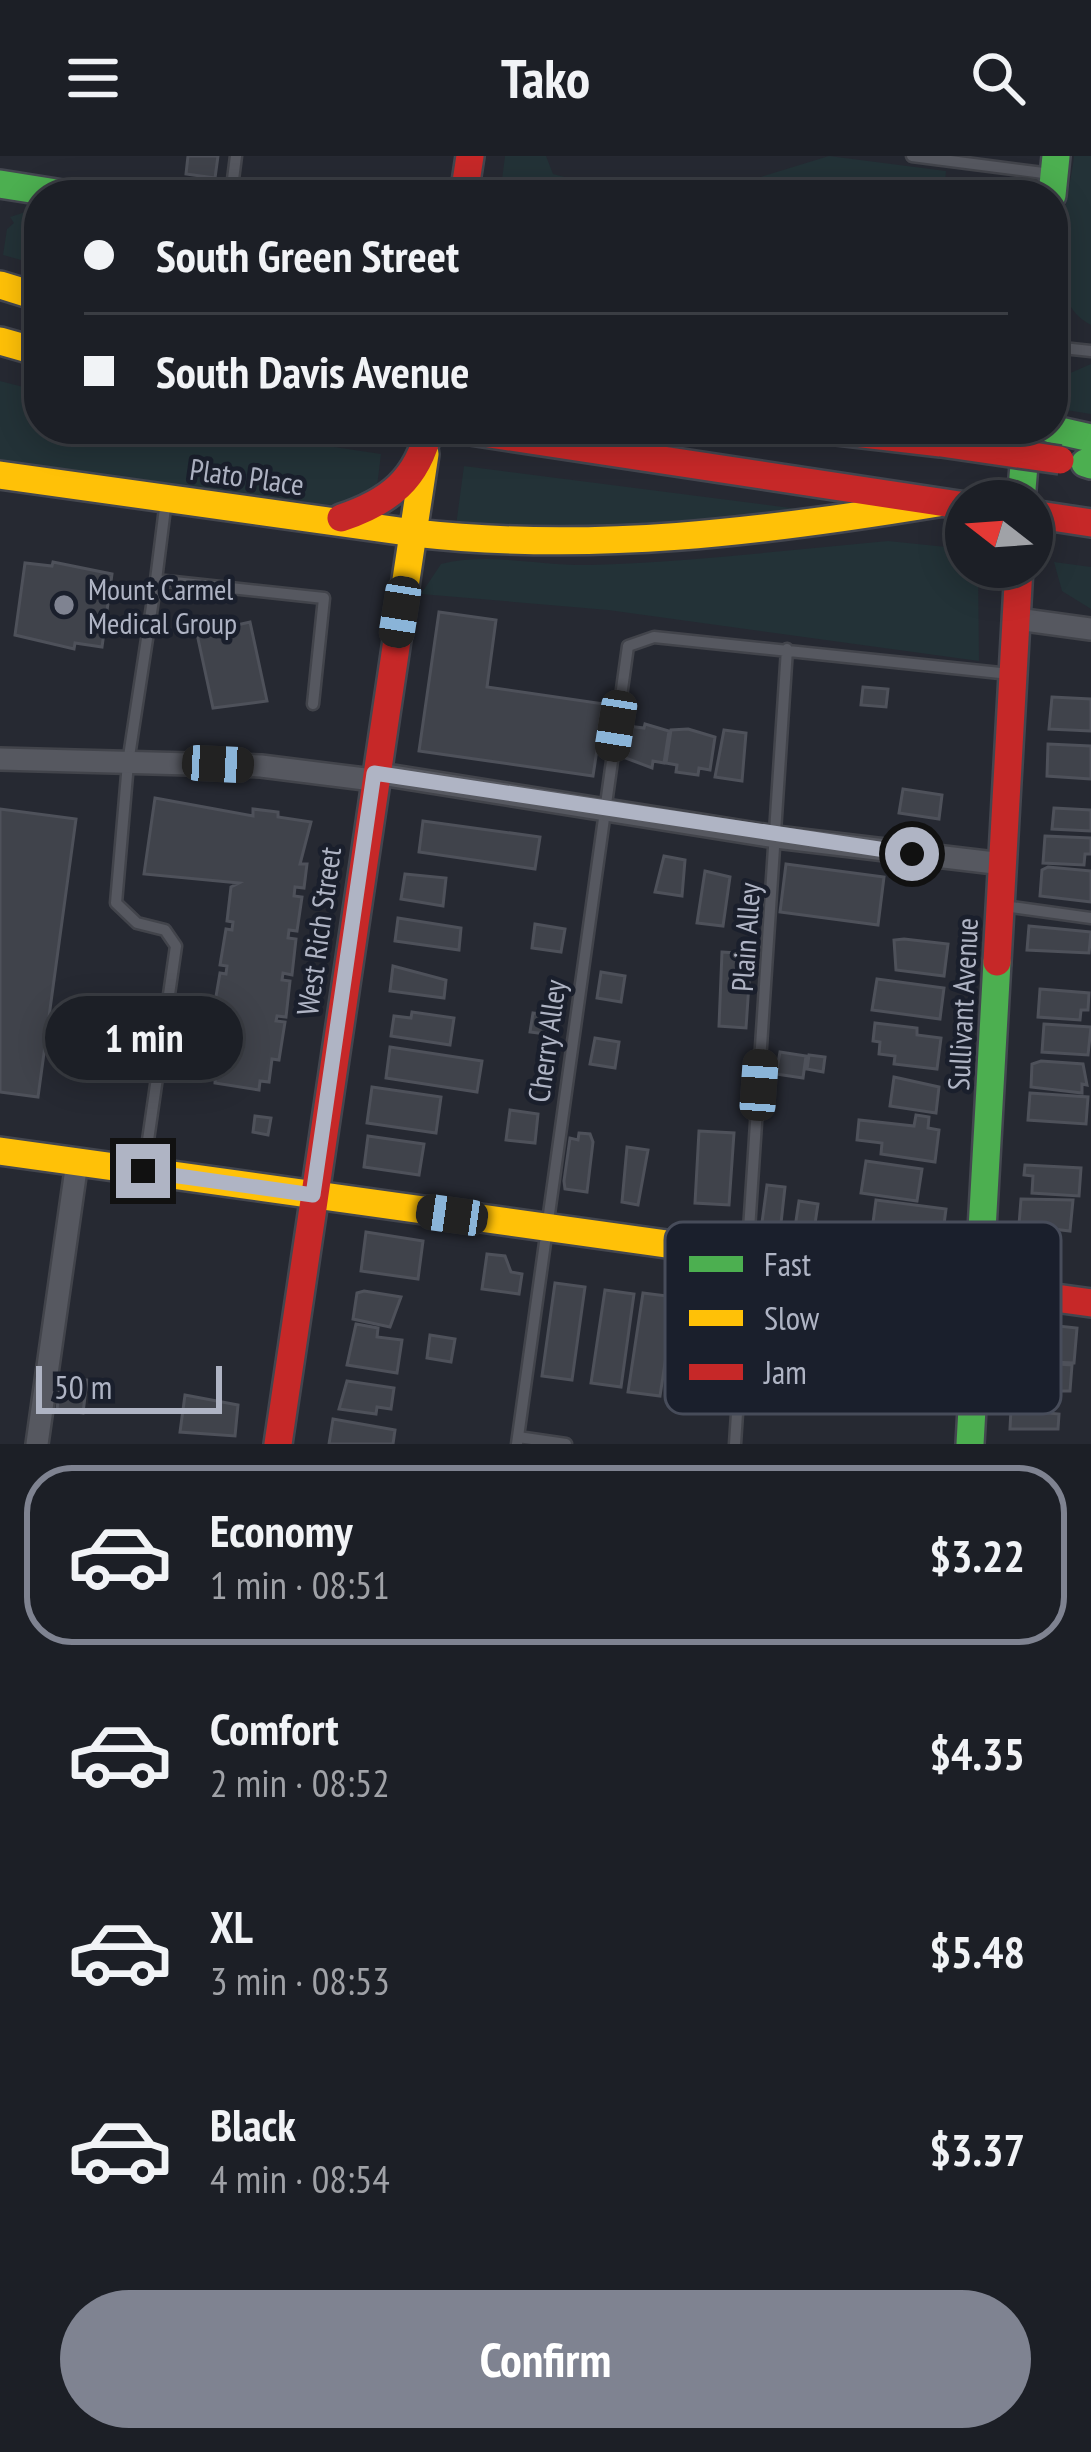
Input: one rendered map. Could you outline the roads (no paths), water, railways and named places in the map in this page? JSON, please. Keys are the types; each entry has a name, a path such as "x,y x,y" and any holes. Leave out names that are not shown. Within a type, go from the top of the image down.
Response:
{"main road":[{"path":"329,521 374,508 403,488 425,444"},
{"name":"West Rich Street","path":"278,1444 427,444"},
{"path":"557,444 945,503"},
{"path":"960,444 1076,450"},
{"path":"1023,480 1026,444"},
{"name":"Plato Place","path":"0,475 511,547 606,548 712,539 945,505"},
{"path":"1053,517 1091,523"},
{"name":"Sullivant Avenue","path":"984,1222 1018,588"},
{"path":"0,1151 665,1245"},
{"path":"1061,1299 1091,1303"},
{"name":"Sullivant Avenue","path":"970,1444 972,1414"}],"street":[{"path":"1017,619 1091,629"},
{"path":"0,759 262,766 374,776 603,807 776,837 1003,864"},
{"path":"37,1444 77,1162"}],"lane":[{"path":"912,156 1054,175"},
{"path":"143,1171 176,946 165,930 137,923 116,903 128,763 167,498"},
{"path":"156,580 323,598 313,704"},
{"name":"Cherry Alley","path":"517,1440 628,646 654,638 787,649"},
{"path":"787,649 1013,675"},
{"name":"Plain Alley","path":"749,1222 787,649"},
{"path":"1001,905 1091,918"},
{"name":"Plain Alley","path":"735,1444 737,1414"},
{"path":"517,1440 566,1444"}],"place":[{"name":"Mount Carmel Medical Group","path":"64,605"}]}
